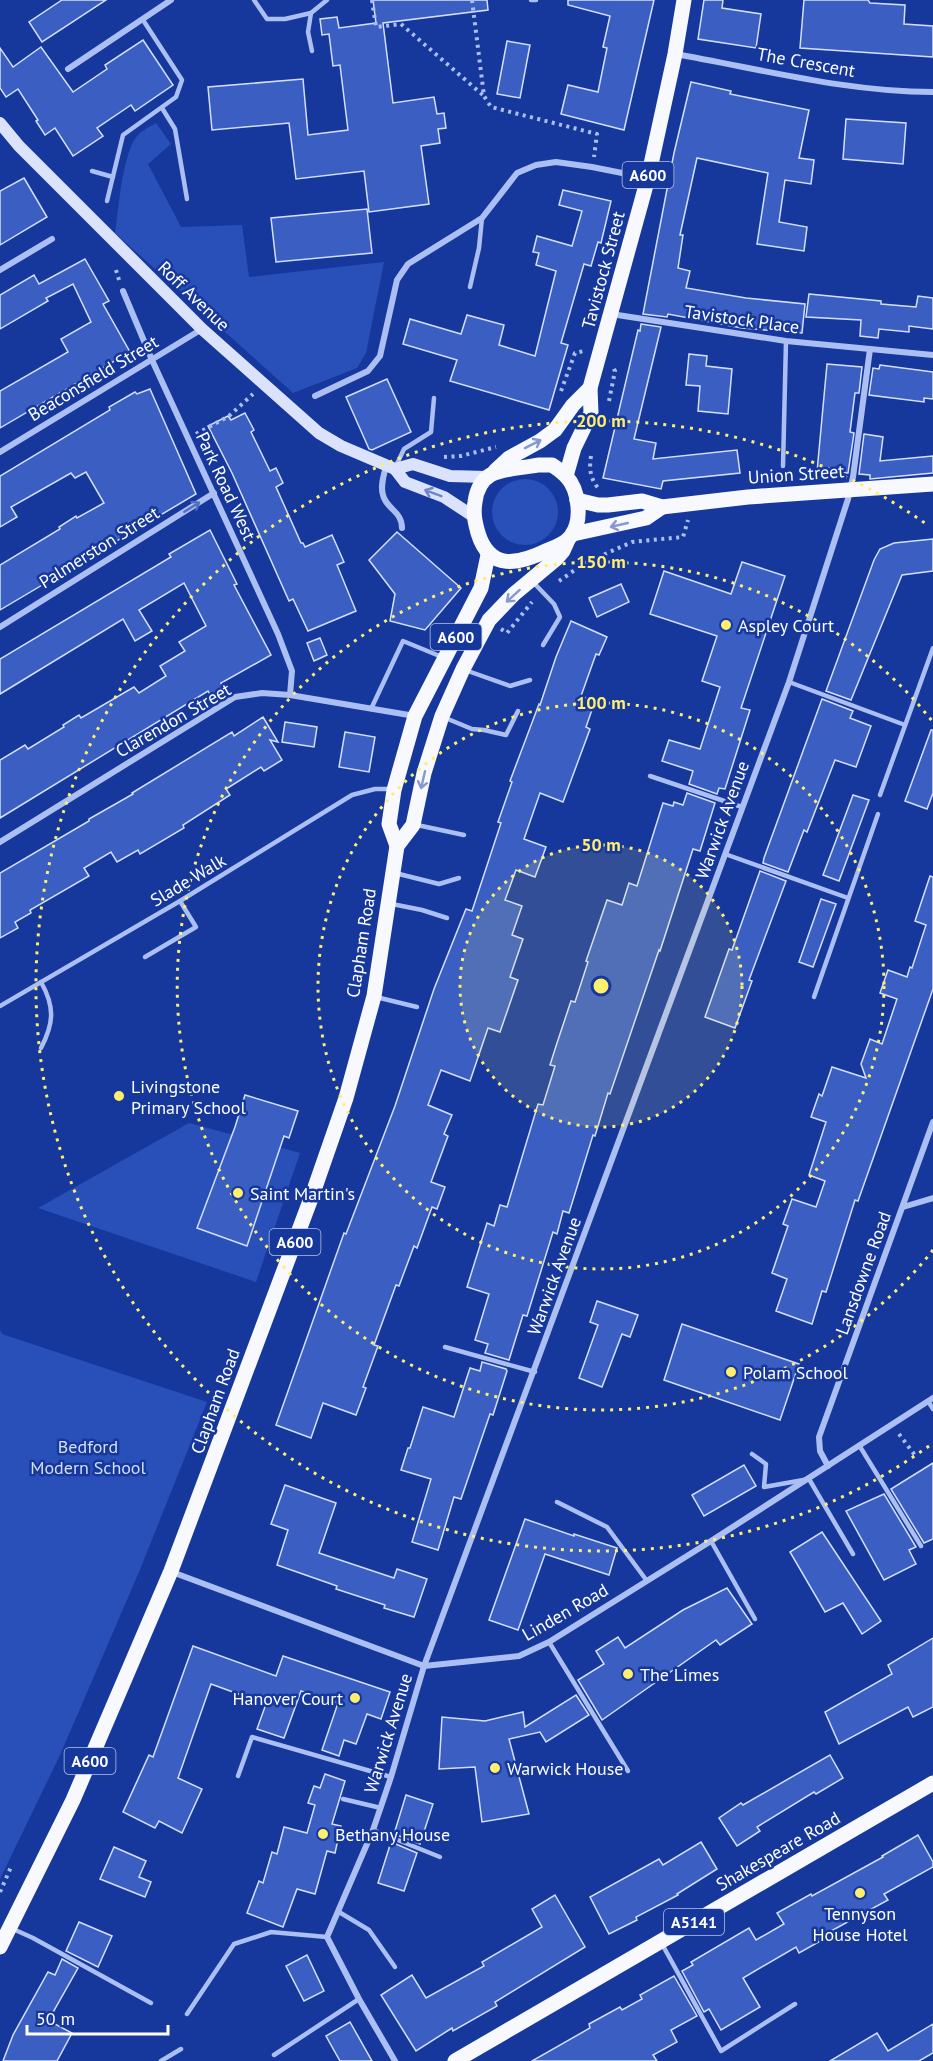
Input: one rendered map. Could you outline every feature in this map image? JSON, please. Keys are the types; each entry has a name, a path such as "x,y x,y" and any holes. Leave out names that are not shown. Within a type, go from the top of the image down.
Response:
{"main road":[{"name":"Tavistock Street","path":"490,474 509,458 555,430 573,405 590,388 648,178 675,54 684,0"},
{"name":"A600","path":"566,476 574,448 591,413 590,388"},
{"path":"490,474 552,465 572,484 577,500"},
{"name":"A600","path":"473,516 476,495 490,474"},
{"name":"Union Street","path":"577,500 598,505 642,501 662,507 748,497 933,484"},
{"name":"A600","path":"570,537 577,518 577,500"},
{"name":"Union Street","path":"570,537 646,518 662,507"},
{"path":"473,516 488,555 495,559 514,561 541,554 570,537"},
{"name":"Clapham Road","path":"0,1947 73,1800 171,1571 313,1193 346,1098 374,996 397,846 413,825 424,773 442,716 463,669 489,620 514,594 537,586 563,551 570,537"},
{"name":"Clapham Road","path":"397,846 389,824 394,790 415,716 481,588 488,555"},
{"name":"Shakespeare Road","path":"456,2061 933,1783"}],"street":[{"path":"68,69 171,0"},
{"name":"The Crescent","path":"675,54 833,84 933,92"},
{"name":"Roff Avenue","path":"0,123 19,146 201,329 319,433 341,446 390,467 405,482 444,497 473,516"},
{"path":"315,396 368,371 381,356 397,280 408,264 483,218 517,173 536,165 556,162 648,178"},
{"path":"0,270 52,239"},
{"name":"Park Road West","path":"123,291 152,360 278,634 292,670 290,695"},
{"name":"Tavistock Place","path":"610,314 786,341 933,355"},
{"name":"Beaconsfield Street","path":"0,452 201,329"},
{"path":"850,489 870,349"},
{"name":"Roff Avenue","path":"390,467 413,464 450,476 490,474"},
{"path":"390,467 382,484 383,495 402,520 402,528"},
{"name":"Warwick Avenue","path":"327,1937 373,1830 424,1666 535,1372 789,682 842,522 850,489"},
{"name":"Palmerston Street","path":"0,627 214,493"},
{"name":"Clarendon Street","path":"0,842 235,698 262,693 290,695 415,716"},
{"name":"Lansdowne Road","path":"828,1467 820,1452 819,1437 933,1122"},
{"path":"903,1207 933,1198"},
{"name":"Linden Road","path":"171,1571 424,1666 519,1656 549,1642 711,1541 930,1399"},
{"path":"327,1937 395,2061"}],"lane":[{"path":"254,0 267,19 285,19 311,13 325,1"},
{"path":"531,0 536,0"},
{"path":"311,13 308,32 312,51"},
{"path":"107,201 123,135 176,97 182,80 143,20"},
{"path":"162,108 175,129 186,199"},
{"path":"92,171 112,177"},
{"path":"470,287 479,249 483,218"},
{"path":"783,466 786,341"},
{"path":"390,467 404,449 431,432 434,398"},
{"path":"537,586 554,604 560,617 543,645"},
{"path":"371,709 403,641 444,658"},
{"path":"880,795 933,648"},
{"path":"463,669 510,686 530,680"},
{"path":"789,682 905,725"},
{"path":"442,716 472,729 484,729 506,735 518,711"},
{"path":"650,776 742,807"},
{"name":"Slade Walk","path":"0,1006 180,901 352,795 375,789 394,790"},
{"path":"814,997 878,814"},
{"path":"413,825 464,835"},
{"path":"725,854 848,898"},
{"path":"392,872 439,884 459,878"},
{"path":"146,957 196,927 180,901"},
{"path":"387,903 447,918"},
{"path":"40,1048 48,1034 52,1014 48,996 41,982"},
{"path":"374,996 417,1007"},
{"path":"445,1347 535,1372"},
{"path":"930,1399 933,1409"},
{"path":"859,1445 921,1546"},
{"path":"752,1454 766,1464 764,1487 809,1479 853,1554"},
{"path":"557,1502 607,1527 647,1581"},
{"path":"711,1541 755,1619"},
{"path":"549,1642 628,1771"},
{"path":"238,1776 252,1737 391,1777"},
{"path":"343,1799 381,1808"},
{"path":"373,1830 440,1857"},
{"path":"339,1911 369,1930 395,1967"},
{"path":"10,1928 33,1938 151,2003"},
{"path":"187,2014 234,1944 271,1932 327,1937"},
{"path":"660,1942 668,1951 721,2051 795,2004"},
{"path":"274,2055 359,1999"},
{"path":"161,2061 181,2049"}],"path":[{"path":"372,0 376,27 401,24 484,96 491,107 597,134 592,167"},
{"path":"472,0 484,96"},
{"path":"561,394 575,353"},
{"path":"188,439 229,416 263,385"},
{"path":"435,458 461,456 505,445"},
{"path":"591,450 591,476 598,488 605,490"},
{"path":"507,633 537,586 632,542 683,537"},
{"path":"892,1424 917,1458"},
{"path":"0,1892 11,1867"}],"green space":[{"path":"156,123 171,144 148,164 181,227 242,225 249,277 384,262 366,353 357,368 293,393 115,233 128,154 139,134"},
{"path":"525,479 538,481 548,489 556,499 558,512 556,525 548,535 538,543 525,545 512,543 502,535 494,525 492,512 494,499 502,489 512,481"},
{"path":"189,1123 300,1153 256,1282 38,1208"},
{"name":"Bedford Modern School","path":"0,1330 2,1334 207,1402 139,1572 60,1755 0,1879"}],"building":[{"path":"62,0 106,0 42,42 29,22"},
{"path":"373,0 487,0 488,10 383,23 393,103 434,97 437,114 444,113 446,128 438,129 440,143 421,146 429,204 369,212 364,171 296,179 289,123 212,130 208,87 303,79 308,135 348,130 340,65 333,66 329,34 322,35 320,19 337,17 339,28 376,23"},
{"path":"568,0 654,0 624,130 561,114 568,85 598,92 607,48 603,47 610,16 568,5"},
{"path":"704,0 723,0 722,8 761,14 756,48 698,39"},
{"path":"804,0 868,0 870,3 905,5 904,24 933,26 933,57 800,48"},
{"path":"143,40 173,85 135,111 131,105 97,128 103,136 73,156 55,128 45,135 18,89 6,97 0,88 0,48 13,67 41,47 73,92 107,69 105,65"},
{"path":"507,41 530,45 520,98 497,94"},
{"path":"691,82 731,91 730,94 809,110 799,158 814,160 811,184 785,180 779,222 807,227 804,251 757,244 768,173 697,158 680,235 683,235 678,268 690,271 686,288 746,298 805,304 802,333 742,328 668,314 667,317 643,314 674,153"},
{"path":"846,119 906,123 903,164 843,159"},
{"path":"24,178 47,217 0,245 0,191"},
{"path":"563,190 611,201 601,243 598,242 591,266 584,264 561,343 568,345 549,410 450,381 457,360 403,344 410,319 461,334 467,315 504,325 499,345 535,356 556,271 536,265 539,253 533,252 537,236 572,246 582,211 559,205"},
{"path":"367,209 372,253 276,262 271,218"},
{"path":"85,259 109,301 103,304 130,352 0,428 0,391 68,352 61,339 91,322 73,284 46,298 48,301 0,329 0,295 34,275 39,284"},
{"path":"809,294 916,307 918,296 933,298 933,329 909,326 909,332 879,329 878,338 860,336 861,320 806,317"},
{"path":"641,324 661,327 634,439 656,443 653,459 737,450 740,473 663,481 661,489 603,478"},
{"path":"689,354 707,356 706,366 732,369 728,414 698,411 700,386 686,385"},
{"path":"827,364 862,367 859,393 855,393 850,432 854,433 848,473 817,472"},
{"path":"880,365 933,372 933,399 924,398 924,402 869,395 873,368 879,369"},
{"path":"387,379 411,432 372,450 369,449 346,397"},
{"path":"150,389 196,494 0,610 0,565 60,529 59,527 76,516 77,518 104,503 86,472 75,478 71,473 11,507 17,517 0,527 0,476 110,410 109,407 135,392 137,394"},
{"path":"245,413 254,430 251,432 270,471 276,468 283,483 276,487 301,543 305,547 332,535 344,562 337,565 356,611 308,631 293,599 289,601 232,473 208,426 228,416 231,420"},
{"path":"864,434 883,437 880,461 933,456 933,473 870,479 870,475 859,474"},
{"path":"210,530 237,584 234,585 271,655 221,683 225,690 212,698 208,691 0,818 0,760 25,745 28,749 79,715 81,718 134,687 139,693 166,676 160,666 185,651 179,642 206,626 184,583 139,610 152,631 135,641 123,619 0,694 0,659 171,557 169,554"},
{"path":"397,532 461,588 425,630 390,621 395,594 369,560"},
{"path":"933,539 933,571 902,575 851,700 826,691 880,549 894,543"},
{"name":"Aspley Court","path":"742,562 785,576 741,708 750,710 725,789 719,788 717,794 689,784 693,771 662,761 669,740 700,749 720,687 702,681 717,636 650,614 664,571 731,594"},
{"path":"621,584 629,602 597,617 589,598"},
{"path":"571,621 607,637 599,655 596,654 581,696 595,701 586,727 590,729 563,802 540,793 524,839 546,847 535,877 516,870 505,900 522,906 512,935 523,939 510,977 518,980 500,1032 488,1028 470,1081 441,1070 428,1105 452,1115 444,1134 448,1136 431,1182 445,1187 437,1209 432,1207 417,1248 414,1246 399,1286 396,1285 374,1345 378,1346 363,1387 366,1388 356,1415 323,1403 311,1438 276,1425 344,1233 346,1234 395,1106 434,989 466,909 472,911 501,823 498,822 512,782 510,781"},
{"path":"320,638 327,655 314,661 307,643"},
{"path":"822,699 853,711 850,718 871,726 856,767 835,760 807,832 804,830 788,872 763,863"},
{"path":"263,717 278,742 270,740 282,760 264,771 261,767 226,789 230,795 183,825 184,828 140,854 138,850 117,862 111,852 84,868 89,876 30,910 31,913 15,922 18,928 0,938 0,873 232,732 234,736"},
{"path":"285,722 317,727 314,747 282,742"},
{"path":"931,730 933,730 933,793 927,809 905,801"},
{"path":"345,732 375,737 369,772 339,767"},
{"path":"687,793 715,803 700,851 693,849 610,1094 608,1093 595,1136 593,1135 569,1213 563,1211 557,1234 553,1232 527,1316 523,1315 509,1360 485,1353 488,1344 475,1340 489,1294 467,1287 487,1223 494,1226 500,1205 507,1207 538,1104 543,1105 555,1066 550,1065 557,1043 571,1001 575,1002 607,900 622,905 629,883 637,886 663,803 673,806 674,802 683,805"},
{"path":"853,795 869,800 839,881 823,875"},
{"path":"760,871 786,881 749,980 752,981 735,1028 705,1017"},
{"path":"930,876 933,877 933,989 858,1201 855,1200 826,1292 822,1291 812,1324 776,1311 787,1279 772,1273 788,1226 783,1224 792,1199 816,1207 825,1181 809,1175 826,1122 811,1117 819,1094 822,1096 832,1067 866,1078 861,1064 870,1039 882,1044 897,999 880,993 888,970 907,977 910,967 912,968 926,925 915,921"},
{"path":"821,899 836,904 813,967 799,962"},
{"name":"Saint Martin's","path":"245,1095 298,1111 289,1138 284,1136 247,1246 197,1228"},
{"path":"597,1301 638,1315 630,1337 622,1334 602,1387 579,1378 598,1325 590,1322"},
{"name":"Polam School","path":"682,1324 799,1364 780,1420 664,1380"},
{"path":"482,1362 507,1371 461,1499 454,1497 438,1550 412,1542 431,1479 401,1470 423,1407 454,1417 470,1368 480,1371"},
{"path":"933,1463 933,1539 924,1543 891,1489"},
{"path":"744,1465 756,1486 704,1516 692,1495"},
{"path":"285,1485 336,1503 319,1553 394,1578 397,1569 427,1579 414,1617 384,1608 385,1605 336,1589 337,1586 277,1565 288,1530 271,1524"},
{"path":"884,1494 916,1547 909,1550 916,1564 884,1580 846,1511"},
{"path":"525,1519 617,1548 609,1575 545,1554 518,1630 489,1620"},
{"path":"822,1532 881,1621 862,1634 843,1603 825,1612 790,1552"},
{"name":"The Limes","path":"727,1588 752,1624 720,1645 716,1640 602,1720 578,1680 604,1664 596,1651 618,1637 625,1648 683,1610"},
{"path":"933,1638 933,1707 913,1717 908,1707 839,1744 825,1712 892,1674 888,1665"},
{"name":"Hanover Court","path":"193,1646 276,1676 283,1656 390,1692 381,1719 367,1714 356,1744 344,1740 339,1756 322,1750 338,1703 301,1691 284,1738 257,1729 266,1704 211,1684 178,1778 202,1789 182,1833 159,1821 155,1828 123,1812 149,1755 153,1757"},
{"name":"Warwick House","path":"576,1695 589,1715 546,1742 540,1732 509,1739 529,1814 482,1822 475,1767 439,1769 442,1717 485,1721 523,1712 525,1727"},
{"path":"830,1755 843,1778 816,1794 814,1792 757,1827 760,1831 737,1846 719,1818 741,1803 743,1805"},
{"path":"325,1774 345,1781 332,1824 341,1826 335,1853 327,1851 315,1894 297,1889 283,1927 247,1913 259,1881 263,1883 272,1852 277,1854 284,1827 307,1833 315,1805 308,1803 314,1786 320,1788"},
{"path":"406,1795 433,1804 420,1844 394,1834"},
{"path":"918,1835 933,1862 933,1867 884,1894 888,1900 831,1931 833,1934 799,1953 796,1947 743,1978 760,2007 721,2030 709,2009 704,2012 682,1971 693,1965 691,1962 749,1928 756,1940 784,1924 777,1913 883,1857"},
{"path":"391,1842 417,1853 404,1891 378,1883"},
{"path":"701,1842 717,1869 678,1895 636,1917 637,1920 609,1934 590,1897 659,1859 663,1865"},
{"path":"114,1847 146,1861 139,1877 151,1882 145,1897 100,1879"},
{"path":"555,1895 585,1947 495,2002 497,2006 453,2031 452,2028 416,2051 381,1995 412,1975 426,1998 484,1966 482,1962 542,1927 532,1909"},
{"path":"79,1922 112,1936 98,1967 66,1951"},
{"path":"307,1955 324,1991 304,2001 286,1966"},
{"path":"62,1959 78,1968 51,2016 53,2017 51,2022 72,2033 57,2061 3,2061 13,2035 48,1972 55,1975"},
{"path":"674,1976 697,2016 671,2030 677,2042 653,2055 657,2061 532,2061 590,2028 589,2024 620,2007 622,2010 642,1999 640,1995"},
{"path":"350,2022 372,2061 340,2061 326,2036"},
{"path":"933,2024 933,2053 919,2061 830,2061 877,2033 888,2051"}],"place":[{"name":"Aspley Court","path":"726,625"},
{"name":"Livingstone Primary School","path":"119,1096"},
{"name":"Saint Martin's","path":"238,1193"},
{"name":"Polam School","path":"731,1372"},
{"name":"The Limes","path":"628,1674"},
{"name":"Hanover Court","path":"355,1698"},
{"name":"Warwick House","path":"495,1768"},
{"name":"Bethany House","path":"323,1834"},
{"name":"Tennyson House Hotel","path":"860,1893"}]}
